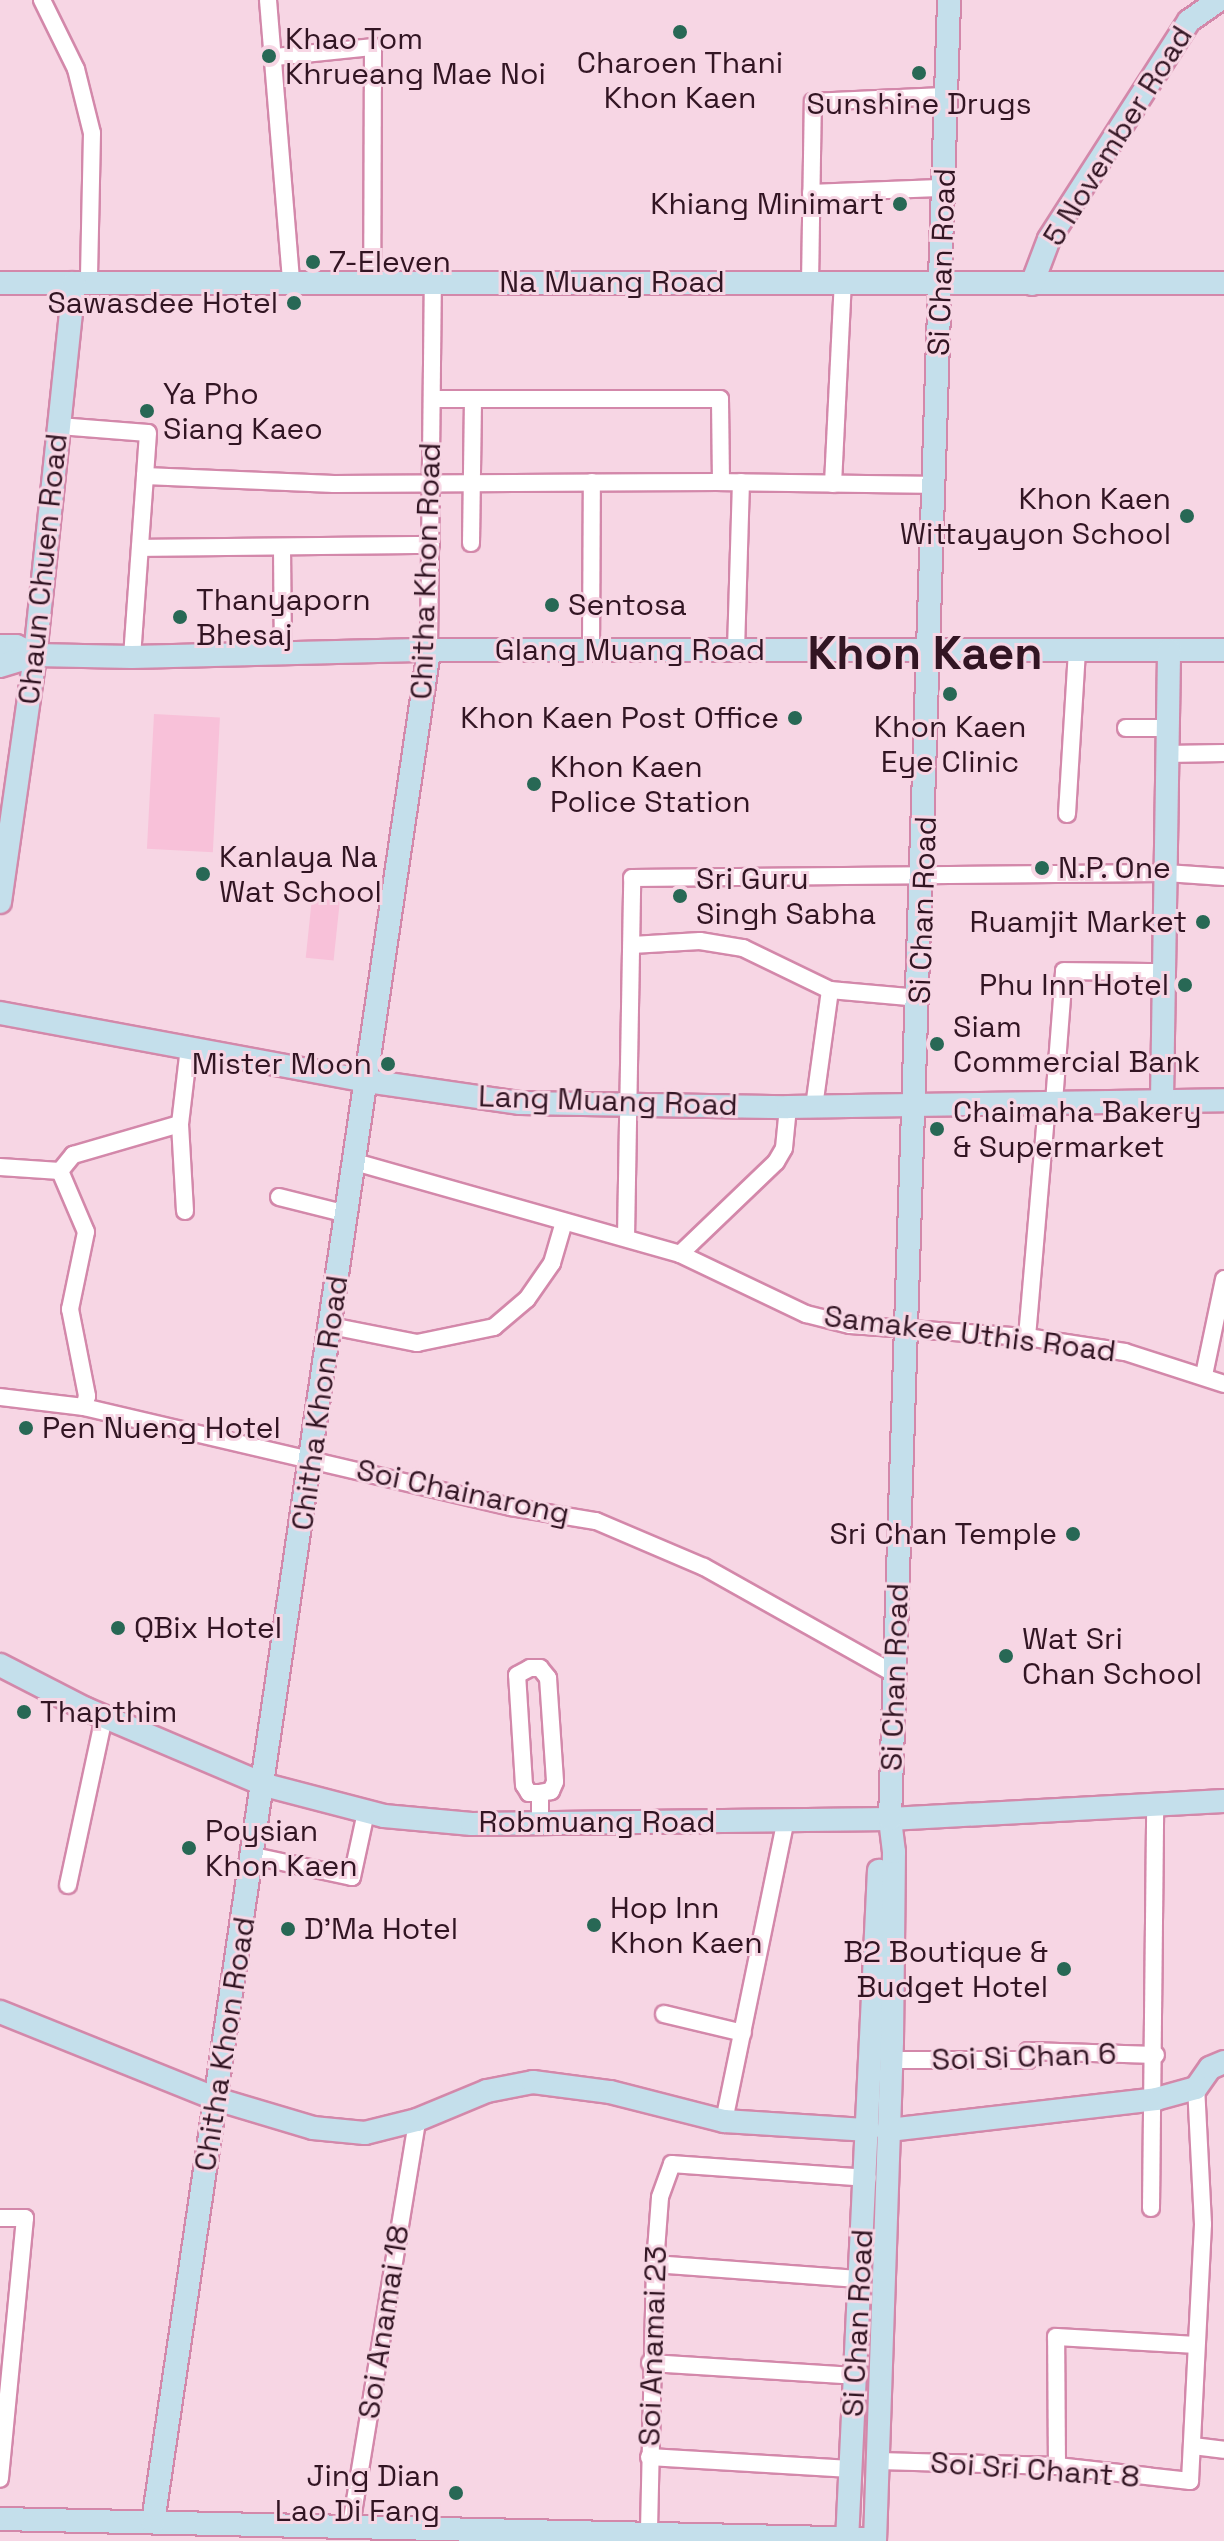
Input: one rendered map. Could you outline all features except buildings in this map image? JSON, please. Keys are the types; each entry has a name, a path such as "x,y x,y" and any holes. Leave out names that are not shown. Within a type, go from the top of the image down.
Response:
{"street":[{"path":"42,0 76,69 92,133 81,282"},
{"path":"268,0 276,57 291,280"},
{"name":"Si Chan Road","path":"847,2540 867,2178 891,2060 894,1852 890,1819 924,877 949,0"},
{"name":"5 November Road","path":"1032,284 1049,239 1189,21 1219,0"},
{"path":"276,57 373,47 372,280"},
{"path":"810,284 813,102 947,96"},
{"path":"811,193 944,188"},
{"name":"Na Muang Road","path":"0,283 291,280 941,286 1224,283"},
{"name":"Chitha Khon Road","path":"153,2522 265,1785 429,650 433,280"},
{"name":"Chaun Chuen Road","path":"0,902 35,655 59,426 81,282"},
{"path":"833,484 843,283"},
{"path":"432,399 720,399 721,482"},
{"path":"471,543 473,399"},
{"path":"59,426 148,433 132,657"},
{"path":"145,476 334,484 432,480 935,485"},
{"path":"591,650 592,482"},
{"path":"736,650 741,482"},
{"path":"140,548 431,545"},
{"path":"282,547 283,652"},
{"name":"Glang Muang Road","path":"0,646 16,646 35,655 132,657 429,650 1224,650"},
{"path":"1162,1100 1169,650"},
{"path":"1067,814 1077,651"},
{"name":"Glang Muang Road","path":"0,666 14,666 35,655"},
{"path":"1126,728 1167,728"},
{"path":"1166,754 1224,753"},
{"path":"626,1237 632,878 1166,873 1224,877"},
{"path":"632,945 700,941 743,948 830,990 920,998"},
{"path":"1027,1337 1064,971 1165,972"},
{"path":"814,1107 830,990"},
{"name":"Lang Muang Road","path":"0,1013 367,1081 520,1103 814,1107 916,1102 1224,1100"},
{"path":"185,1211 180,1124 189,1047"},
{"path":"680,1254 776,1162 784,1148 788,1107"},
{"path":"60,1171 73,1155 180,1124"},
{"name":"Samakee Uthis Road","path":"355,1162 680,1254 806,1314 850,1325 1027,1337 1125,1352 1204,1375 1224,1384"},
{"path":"0,1167 60,1171"},
{"path":"60,1171 86,1232 70,1309 87,1396 84,1407"},
{"path":"279,1197 347,1214"},
{"path":"331,1326 417,1343 494,1327 527,1299 552,1263 564,1222"},
{"path":"1204,1375 1224,1279"},
{"name":"Soi Chainarong","path":"0,1397 84,1407 511,1507 596,1521 704,1567 895,1674"},
{"name":"Robmuang Road","path":"0,1665 104,1717 265,1785 366,1812 472,1824 890,1819 1155,1808 1224,1801"},
{"path":"530,1668 540,1668 548,1678 555,1782 551,1791 540,1793 529,1793 524,1785 517,1675 530,1668"},
{"path":"68,1885 104,1717"},
{"path":"540,1793 540,1823"},
{"path":"1151,2208 1156,2099 1155,1808"},
{"path":"254,1856 352,1877 366,1812"},
{"name":"Si Chan Road","path":"875,2540 886,2254 879,2130 880,1857 890,1819"},
{"path":"724,2121 786,1820"},
{"path":"0,2012 216,2099 313,2128 365,2133 417,2120 487,2091 533,2082 610,2092 724,2121 879,2130 1156,2099 1196,2088"},
{"path":"664,2014 743,2033"},
{"name":"Soi Si Chan 6","path":"891,2060 1028,2060 1028,2051 1156,2055"},
{"path":"1224,2062 1210,2068 1196,2088 1203,2224 1193,2345 1193,2446 1224,2450"},
{"name":"Soi Anamai 18","path":"351,2525 417,2120"},
{"name":"Soi Anamai 23","path":"649,2530 650,2363 655,2264 660,2197 672,2164 867,2178"},
{"path":"0,2218 25,2218 7,2333 0,2479"},
{"path":"862,2253 886,2254"},
{"path":"655,2264 860,2279"},
{"path":"1057,2466 1056,2337 1193,2345"},
{"path":"650,2363 855,2376"},
{"name":"Soi Sri Chant 8","path":"879,2461 1057,2466 1190,2481 1193,2446"},
{"path":"649,2457 851,2469"},
{"path":"0,2519 649,2530 875,2540"}],"shaded area":[{"path":"154,714 220,717 213,852 147,849"},
{"path":"312,898 340,901 334,961 306,958"}],"place":[{"name":"Charoen Thani Khon Kaen","path":"680,32"},
{"name":"Khao Tom Khrueang Mae Noi","path":"269,56"},
{"name":"Sunshine Drugs","path":"919,73"},
{"name":"Khiang Minimart","path":"900,204"},
{"name":"7-Eleven","path":"313,262"},
{"name":"Sawasdee Hotel","path":"294,303"},
{"name":"Ya Pho Siang Kaeo","path":"147,411"},
{"name":"Khon Kaen Wittayayon School","path":"1187,516"},
{"name":"Sentosa","path":"552,605"},
{"name":"Thanyaporn Bhesaj","path":"180,617"},
{"name":"Khon Kaen Eye Clinic","path":"950,694"},
{"name":"Khon Kaen Post Office","path":"795,718"},
{"name":"Khon Kaen Police Station","path":"534,784"},
{"name":"N.P. One","path":"1042,868"},
{"name":"Kanlaya Na Wat School","path":"203,874"},
{"name":"Sri Guru Singh Sabha","path":"680,896"},
{"name":"Ruamjit Market","path":"1203,922"},
{"name":"Phu Inn Hotel","path":"1185,985"},
{"name":"Siam Commercial Bank","path":"937,1044"},
{"name":"Mister Moon","path":"388,1064"},
{"name":"Chaimaha Bakery & Supermarket","path":"937,1129"},
{"name":"Pen Nueng Hotel","path":"26,1428"},
{"name":"Sri Chan Temple","path":"1073,1534"},
{"name":"QBix Hotel","path":"118,1628"},
{"name":"Wat Sri Chan School","path":"1006,1656"},
{"name":"Thapthim","path":"24,1712"},
{"name":"Poysian Khon Kaen","path":"189,1848"},
{"name":"Hop Inn Khon Kaen","path":"594,1925"},
{"name":"D'Ma Hotel","path":"288,1929"},
{"name":"B2 Boutique & Budget Hotel","path":"1064,1969"},
{"name":"Jing Dian Lao Di Fang","path":"456,2493"}],"district":[{"name":"Khon Kaen","path":"925,653"}]}
